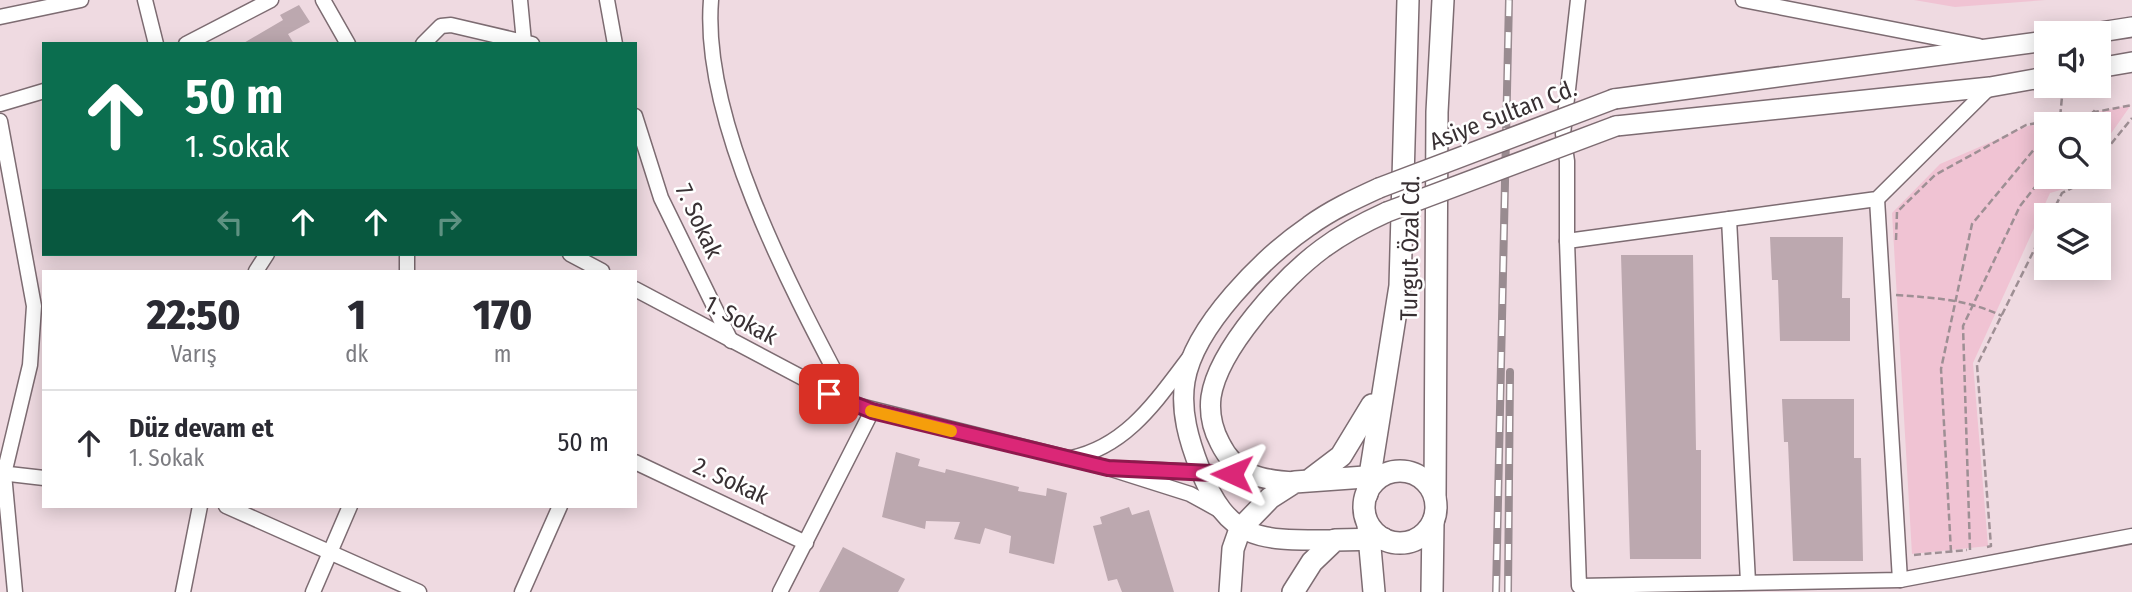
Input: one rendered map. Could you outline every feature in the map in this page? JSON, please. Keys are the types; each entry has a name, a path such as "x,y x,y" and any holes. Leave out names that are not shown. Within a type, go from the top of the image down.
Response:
{"main road":[{"name":"Turgut Özal Cd.","path":"1372,482 1383,385 1396,318 1403,239 1408,0"},
{"name":"Turgut Özal Cd.","path":"1435,497 1437,113 1443,0"},
{"path":"2111,30 2132,27"},
{"name":"Asiye Sultan Cd.","path":"1240,529 1223,513 1203,481 1184,409 1185,379 1196,349 1245,283 1290,240 1330,212 1379,188 1614,99 2034,43"},
{"path":"2111,66 2132,62"},
{"name":"Asiye Sultan Cd.","path":"1247,474 1237,468 1223,449 1211,421 1212,394 1222,366 1238,341 1301,266 1342,236 1387,212 1616,126 1990,87 2034,79"},
{"path":"1230,592 1233,549 1240,529 1256,510 1331,466 1350,446 1383,385"},
{"path":"1247,474 1301,482 1372,482 1399,470 1411,472 1430,486 1435,497 1432,592"},
{"path":"1372,482 1364,511 1374,534 1374,592"},
{"path":"1240,529 1280,539 1335,540 1374,534 1394,543 1417,539 1433,522"},
{"path":"1293,592 1312,562 1335,540"}],"street":[{"path":"0,17 81,0"},
{"path":"145,0 156,42"},
{"path":"190,42 271,0"},
{"path":"323,0 347,42"},
{"path":"520,0 528,42"},
{"path":"607,0 615,42"},
{"path":"711,0 708,33 714,78 738,156 797,301 852,404"},
{"path":"1578,0 1563,134 1567,161 1567,241 1579,586 1900,580 2132,536"},
{"path":"1743,0 1996,49"},
{"path":"425,42 441,26 452,25 524,42"},
{"path":"1567,241 1877,199 1990,87"},
{"path":"0,104 42,92"},
{"path":"0,121 34,306 30,365 2,473 15,592"},
{"name":"7. Sokak","path":"637,122 661,198 732,341"},
{"path":"1877,199 1900,580"},
{"path":"1729,219 1748,582"},
{"path":"574,256 601,270"},
{"name":"1. Sokak","path":"637,290 852,404 1108,468"},
{"path":"1067,458 1098,450 1126,432 1149,410 1196,349"},
{"path":"780,592 872,411"},
{"path":"1108,468 1203,481 1223,463 1223,449"},
{"name":"2. Sokak","path":"637,463 806,543"},
{"path":"1108,468 1203,481 1247,474"},
{"path":"2,473 42,478"},
{"path":"183,592 200,508"},
{"path":"231,508 419,592"},
{"path":"313,592 348,508"},
{"path":"522,592 559,508"}],"path":[{"path":"2087,112 2132,105"},
{"path":"2111,144 2132,118"},
{"path":"1896,253 1897,212 1935,175 2026,125 2034,123"},
{"path":"1951,552 1941,369 1972,224 2034,149"},
{"path":"1970,550 1963,326 2020,206 2034,188"},
{"path":"2057,203 2062,193 2071,189"},
{"path":"1984,547 1991,546 1977,366 2034,250"},
{"path":"1895,294 1956,299 1975,303 2001,316"},
{"path":"1912,555 1977,549"}],"shaded area":[{"path":"1914,0 2046,0 1955,7"},
{"path":"2131,105 2111,133 2111,112 2097,112"},
{"path":"2034,125 2034,189 2064,189 2050,193 2045,203 2034,203 2034,228 1973,363 1988,546 1912,554 1892,213 1940,164"}],"building":[{"path":"299,5 310,22 288,34 293,42 245,42 283,20 280,15"},
{"path":"1770,237 1843,237 1842,298 1850,298 1850,341 1780,341 1778,280 1772,280"},
{"path":"1621,255 1693,255 1696,450 1701,450 1701,559 1630,559"},
{"path":"1782,399 1854,399 1854,458 1861,458 1863,561 1793,561 1788,442 1784,442"},
{"path":"896,452 920,459 918,466 945,473 946,469 1019,487 1018,491 1046,496 1047,488 1067,493 1054,564 1009,553 1011,536 985,528 980,544 954,539 960,522 926,521 925,529 882,517"},
{"path":"1129,507 1132,515 1149,510 1174,592 1122,592 1117,579 1108,581 1093,526 1102,524 1100,517"},
{"path":"843,547 905,579 898,592 819,592"}],"railway":[{"path":"1496,592 1509,0"},
{"path":"1508,592 1510,372"}],"slow traffic":[{"path":"871,411 951,431"}],"route":[{"path":"829,394 872,411 1108,468 1232,474"}]}
